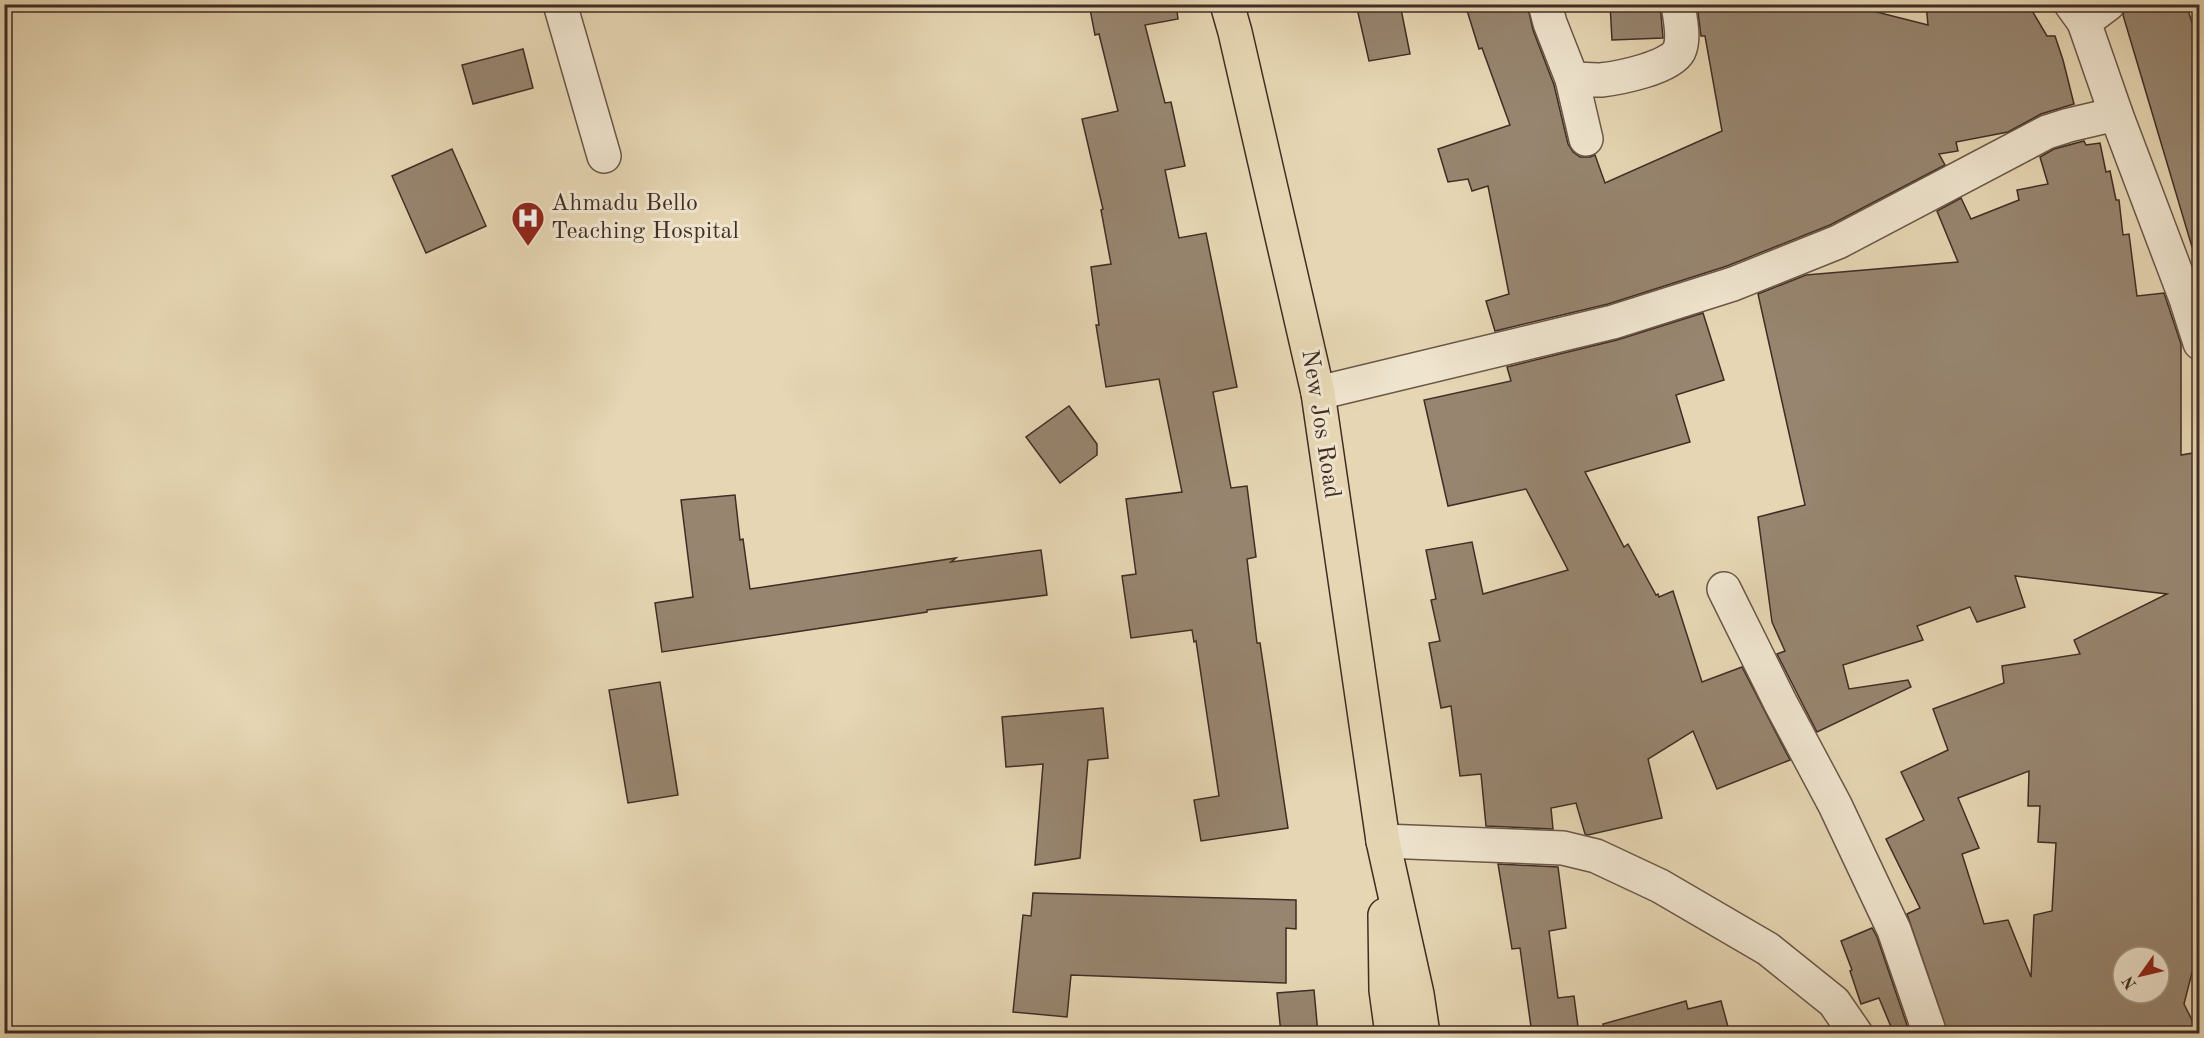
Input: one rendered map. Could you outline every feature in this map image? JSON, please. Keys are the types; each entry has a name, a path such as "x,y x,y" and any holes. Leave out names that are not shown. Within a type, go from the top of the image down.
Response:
{"highway":[{"name":"New Jos Road","path":"1227,4 1318,393 1383,845 1418,994 1423,1034"},
{"name":"New Jos Road","path":"1383,845 1386,990 1392,1034"}],"street":[{"path":"560,4 604,156"},
{"path":"1545,4 1572,79 1586,139"},
{"path":"1572,79 1600,80 1655,67 1670,60 1680,49 1682,34 1678,4"},
{"path":"2088,10 2116,114 2192,295 2199,343"},
{"path":"1318,393 1613,322 1733,284 1838,242 2047,132 2116,114"},
{"path":"1724,589 1780,702 1835,805 1894,930 1930,1034"},
{"path":"1383,845 1563,848 1596,856 1660,886 1768,949 1834,1002 1856,1034"}],"building":[{"path":"1089,4 1176,4 1178,19 1145,25 1165,103 1171,102 1185,166 1165,170 1179,238 1206,233 1237,387 1213,392 1231,488 1247,486 1256,557 1247,559 1257,643 1260,643 1288,828 1201,841 1194,800 1219,796 1196,641 1194,642 1192,630 1131,638 1122,576 1136,574 1126,499 1182,492 1159,379 1106,387 1096,325 1099,325 1091,267 1111,264 1101,210 1103,209 1082,119 1118,111 1099,34 1095,35"},
{"path":"1356,4 1400,4 1410,54 1369,61"},
{"path":"1465,4 1527,4 1533,30 1554,85 1568,144 1580,157 1595,155 1605,183 1722,131 1705,36 1701,36 1697,4 1845,4 1928,25 1926,4 2028,4 2047,36 2055,36 2074,104 2041,114 2008,132 1956,142 1958,151 1939,154 1945,165 1830,225 1727,266 1608,304 1495,331 1486,301 1509,294 1488,186 1472,191 1468,179 1448,182 1438,149 1510,125 1482,48 1479,49"},
{"path":"1610,4 1660,4 1663,38 1612,40"},
{"path":"2126,4 2186,4 2199,44 2199,246 2192,247 2123,15"},
{"path":"523,49 533,88 473,104 462,65"},
{"path":"2084,141 2086,145 2100,143 2106,172 2110,171 2116,200 2119,200 2123,235 2129,234 2137,296 2164,293 2181,344 2181,455 2199,452 2199,945 2184,1004 2199,1034 1948,1034 1907,914 1920,908 1886,839 1924,820 1901,772 1948,750 1933,709 2004,683 2002,666 2080,654 2074,640 2167,594 2015,576 2025,607 1977,622 1970,607 1917,626 1923,640 1843,665 1849,689 1908,680 1911,687 1817,732 1777,654 1785,651 1772,622 1758,517 1805,505 1758,294 1806,275 1958,262 1937,211 1961,198 1971,219 2019,200 2017,190 2048,184 2040,157 2054,149","holes":["2029,771 2028,806 2040,806 2038,842 2056,843 2052,911 2034,915 2031,977 2008,920 1984,924 1962,854 1979,848 1958,798"]},
{"path":"452,149 486,226 426,253 392,176"},
{"path":"1703,313 1724,380 1676,395 1690,442 1585,472 1624,547 1628,544 1656,595 1658,594 1659,597 1673,591 1702,682 1742,667 1790,760 1717,789 1693,731 1648,759 1662,818 1588,835 1585,834 1576,803 1551,808 1553,829 1486,826 1481,774 1460,776 1451,706 1441,708 1429,643 1440,641 1431,600 1436,599 1426,550 1472,542 1483,594 1568,570 1526,489 1448,506 1424,400 1511,381 1507,367 1617,340"},
{"path":"1069,406 1097,444 1097,455 1060,483 1026,437"},
{"path":"735,495 740,540 743,539 750,589 956,558 951,562 1041,550 1047,595 927,610 927,612 662,652 655,603 693,597 681,500"},
{"path":"660,682 678,795 628,803 609,690"},
{"path":"1103,708 1108,758 1088,760 1080,858 1035,865 1043,764 1006,767 1002,717"},
{"path":"1498,864 1558,867 1566,928 1549,931 1558,998 1574,996 1579,1034 1532,1034 1520,948 1512,949"},
{"path":"1033,893 1296,900 1296,929 1286,928 1286,983 1071,975 1067,1017 1013,1012 1023,915 1031,916"},
{"path":"1872,928 1910,1034 1894,1034 1879,998 1861,1004 1841,941"},
{"path":"1314,990 1318,1034 1281,1034 1277,993"},
{"path":"1686,1001 1688,1009 1721,1001 1730,1034 1604,1034 1603,1024"}],"place":[{"name":"Ahmadu Bello Teaching Hospital","path":"528,247"}]}
